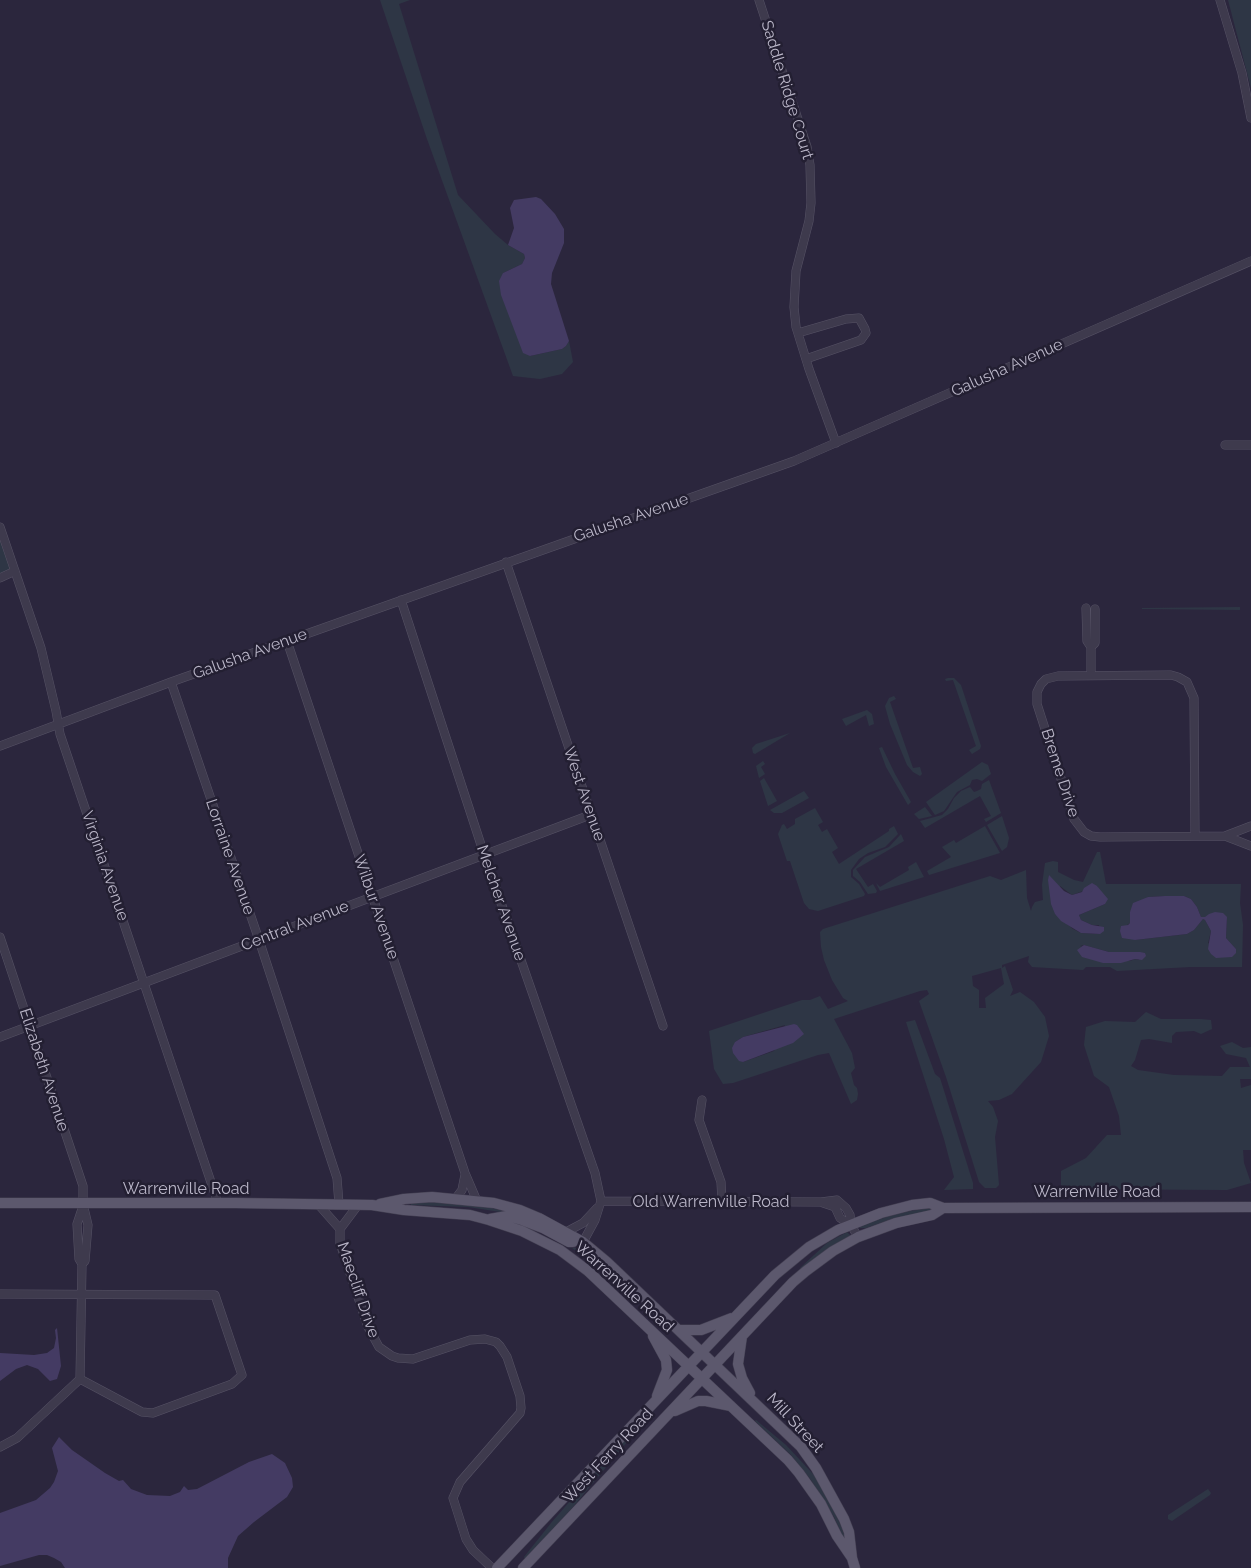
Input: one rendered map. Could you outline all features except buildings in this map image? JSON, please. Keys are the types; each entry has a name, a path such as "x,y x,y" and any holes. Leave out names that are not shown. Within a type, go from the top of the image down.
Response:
{"main road":[{"name":"Warrenville Road","path":"372,1206 418,1198 456,1198 494,1203 520,1210 539,1218 583,1242 607,1262 702,1352"},
{"name":"Warrenville Road","path":"0,1203 340,1204 470,1215 489,1220 542,1240 576,1261 690,1365 775,1275 796,1258 828,1235 881,1213 912,1205 930,1203 943,1208 1251,1207"},
{"name":"Warrenville Road","path":"715,1365 806,1271 833,1251 858,1237 896,1223 932,1215 943,1208"},
{"path":"489,1220 506,1216 543,1228 569,1242 583,1242"},
{"path":"679,1330 702,1330 737,1315"},
{"path":"648,1326 666,1360 665,1376 655,1402"},
{"path":"742,1336 739,1371 754,1401"},
{"name":"Mill Street","path":"702,1352 793,1438 816,1468 850,1532 854,1563"},
{"name":"Mill Street","path":"690,1365 799,1473 821,1504 854,1563"},
{"name":"West Ferry Road","path":"497,1568 690,1365"},
{"name":"West Ferry Road","path":"523,1568 715,1365"},
{"path":"670,1413 698,1401 732,1406"}],"street":[{"name":"Saddle Ridge Court","path":"759,0 807,147 812,194 810,212 796,271 794,308 798,333 806,359 836,443"},
{"path":"1220,0 1242,73 1251,118"},
{"name":"Galusha Avenue","path":"0,746 171,682 791,462 1251,261"},
{"path":"798,333 846,319 858,318 866,332 861,340 806,359"},
{"path":"1225,445 1251,445"},
{"name":"Virginia Avenue","path":"0,527 41,648 60,734 218,1204"},
{"name":"West Avenue","path":"506,562 662,1026"},
{"path":"0,578 15,572"},
{"name":"Melcher Avenue","path":"401,600 484,854 595,1173 600,1204 595,1220 583,1242"},
{"path":"1086,608 1087,641 1091,647"},
{"path":"1091,675 1091,647 1094,642 1095,608"},
{"name":"Wilbur Avenue","path":"287,641 464,1173 477,1201"},
{"name":"Breme Drive","path":"1195,836 1194,698 1190,686 1183,679 1171,675 1091,675 1052,677 1041,684 1036,698 1077,824 1084,832 1095,837 1225,836 1251,826"},
{"name":"Lorraine Avenue","path":"171,682 259,940 337,1178 340,1204"},
{"name":"Central Avenue","path":"0,1037 590,815"},
{"name":"Breme Drive","path":"1225,836 1251,846"},
{"name":"Elizabeth Avenue","path":"0,937 83,1186 83,1204 77,1224 79,1259 82,1264 80,1379"},
{"path":"702,1100 699,1120 721,1182 722,1201"},
{"path":"456,1198 462,1190 464,1173"},
{"name":"Old Warrenville Road","path":"600,1204 722,1201 821,1202 831,1200 841,1203 850,1215 851,1224"},
{"name":"Maecliff Drive","path":"318,1204 340,1229 341,1248 368,1327 375,1341 385,1352 398,1358 414,1359 470,1340 485,1339 496,1342 506,1357 520,1396 520,1413 460,1482 453,1498 466,1539 473,1550 492,1568"},
{"path":"566,1232 583,1223 600,1204"},
{"name":"Maecliff Drive","path":"340,1229 358,1205"},
{"path":"851,1224 858,1237"},
{"path":"0,1294 215,1295 242,1375 231,1385 153,1413 142,1412 80,1379 17,1438 0,1447"}],"shaded area":[{"path":"380,0 410,0 399,4 458,195 495,234 508,245 524,254 525,258 522,264 503,273 530,356 562,349 569,341 573,362 562,374 540,379 513,376 427,139"},
{"path":"1228,0 1251,0 1251,88"},
{"path":"536,197 541,199 555,214 564,229 564,243 552,273 551,284 569,341 562,349 530,356 523,353 501,295 499,281 503,273 522,264 525,258 524,254 508,245 514,228 510,208 514,200"},
{"path":"0,536 11,569 0,574"},
{"path":"1240,607 1240,610 1142,609 1142,608"},
{"path":"954,678 961,685 981,746 980,749 972,754 969,750 976,746 953,680 946,681 945,679"},
{"path":"894,696 896,699 890,702 913,768 920,767 922,774 920,776 907,765 890,724 885,706 889,698"},
{"path":"867,710 872,714 874,724 869,726 866,715 846,726 842,719"},
{"path":"790,733 755,754 753,753 752,748 756,744"},
{"path":"882,747 911,802 908,805 886,767 879,748"},
{"path":"763,761 765,764 761,767 765,774 759,778 756,766"},
{"path":"982,762 988,765 991,774 982,781 972,780 970,785 957,792 944,811 935,815 926,802"},
{"path":"764,778 777,801 768,806 760,781"},
{"path":"989,780 1001,813 986,822 984,819 991,816 980,796 925,828 920,821 942,815 961,791 970,787 974,792 977,791 981,789 982,784"},
{"path":"804,791 809,798 782,813 774,813 770,810"},
{"path":"925,807 932,816 919,819 914,814"},
{"path":"815,808 823,822 818,825 822,832 827,829 838,848 832,852 839,864 894,826 898,834 885,847 868,853 859,859 851,870 851,877 859,884 865,894 864,896 818,911 809,909 804,903 790,861 787,861 778,834 782,825 784,824 787,829 795,824 795,819"},
{"path":"1002,816 1009,838 1007,847 1002,851 987,825"},
{"path":"985,826 1000,853 929,875 927,871 951,857 942,847 954,840 956,843"},
{"path":"901,834 904,841 856,869 868,887 873,884 877,891 876,893 868,894 860,882 853,876 853,870 865,857 889,847"},
{"path":"1097,852 1100,852 1106,884 1241,884 1240,903 1243,925 1242,967 1190,967 1117,971 1110,967 1086,967 1083,970 1032,967 1028,962 1029,956 1002,965 1002,968 1005,966 1013,990 1010,996 1020,992 1034,1002 1045,1017 1049,1036 1041,1062 1012,1094 999,1100 988,1101 993,1107 998,1121 995,1137 999,1185 996,1188 985,1188 979,1182 946,1077 919,1001 929,994 927,990 834,1019 852,1053 855,1068 851,1073 858,1094 857,1100 851,1104 829,1053 733,1083 723,1084 714,1069 709,1031 802,1000 810,1000 820,996 828,1009 848,1001 843,998 832,980 824,960 820,932 823,929 990,876 1001,880 1026,870 1027,898 1031,911 1035,902 1043,900 1042,885 1045,863 1053,861 1058,862 1058,872 1083,882","holes":["1060,886 1072,895 1097,886 1105,904 1079,915 1081,920 1092,925 1099,925 1100,934 1081,933 1055,914","1184,896 1191,899 1201,917 1227,917 1226,938 1236,949 1236,953 1208,943 1211,931 1203,919 1194,930 1187,934 1135,940 1127,925 1130,923 1130,912 1148,897","1084,945 1109,952 1140,952 1139,960 1130,961 1080,946","1001,968 1004,984 985,998 986,1008 979,1008 979,990 973,986 972,976","785,1025 774,1051 743,1062 735,1042 743,1037"]},
{"path":"916,862 924,877 880,891 876,883 880,887 909,870 908,867"},
{"path":"1049,875 1064,891 1072,895 1082,892 1084,888 1092,883 1097,886 1108,899 1105,904 1079,915 1081,920 1092,925 1104,927 1104,931 1100,934 1081,933 1061,921 1055,914 1051,904"},
{"path":"1184,896 1191,899 1201,917 1215,912 1223,913 1227,917 1226,938 1236,949 1236,953 1232,957 1216,958 1211,954 1208,949 1211,931 1203,919 1194,930 1187,934 1135,940 1122,938 1121,926 1130,923 1130,912 1133,903 1148,897"},
{"path":"1084,945 1109,952 1140,952 1145,953 1146,956 1142,960 1135,959 1121,963 1103,963 1082,957 1077,950"},
{"path":"1146,1012 1161,1019 1211,1020 1212,1029 1201,1034 1194,1031 1176,1032 1172,1036 1172,1043 1149,1039 1141,1040 1135,1060 1131,1066 1138,1070 1174,1075 1222,1076 1230,1067 1250,1067 1246,1058 1226,1054 1220,1046 1232,1042 1243,1048 1251,1047 1251,1079 1240,1079 1241,1088 1251,1085 1251,1150 1243,1150 1244,1163 1251,1183 1227,1190 1070,1189 1061,1185 1061,1171 1086,1158 1107,1135 1121,1135 1119,1116 1109,1087 1094,1076 1084,1045 1086,1027 1105,1021 1135,1022"},
{"path":"915,1020 935,1074 940,1078 973,1183 973,1189 944,1190 954,1177 944,1139 906,1022"},
{"path":"794,1024 804,1034 793,1043 743,1062 739,1061 733,1053 732,1048 735,1042 743,1037"},
{"path":"411,1202 447,1202 484,1206 520,1215 468,1207 411,1205"},
{"path":"934,1207 933,1210 892,1219 866,1228 858,1226 899,1213"},
{"path":"847,1232 851,1236 800,1268 827,1243"},
{"path":"572,1248 582,1248 618,1279 617,1279"},
{"path":"57,1328 61,1366 57,1379 50,1381 38,1369 27,1365 16,1369 0,1381 0,1353 34,1355 47,1353 54,1348 55,1330"},
{"path":"646,1417 573,1507 525,1559 524,1557 551,1523"},
{"path":"756,1420 786,1445 814,1475 831,1504 850,1552 834,1517 811,1480 791,1455"},
{"path":"59,1437 72,1450 105,1473 119,1481 123,1480 131,1489 147,1495 170,1496 180,1492 184,1486 188,1490 197,1489 249,1462 272,1454 285,1463 292,1478 293,1487 287,1497 238,1536 228,1558 228,1568 65,1568 61,1562 47,1555 39,1555 0,1566 0,1513 36,1500 50,1488 58,1471 52,1448"},
{"path":"1208,1489 1211,1493 1210,1495 1172,1521 1168,1519 1168,1515"}]}
